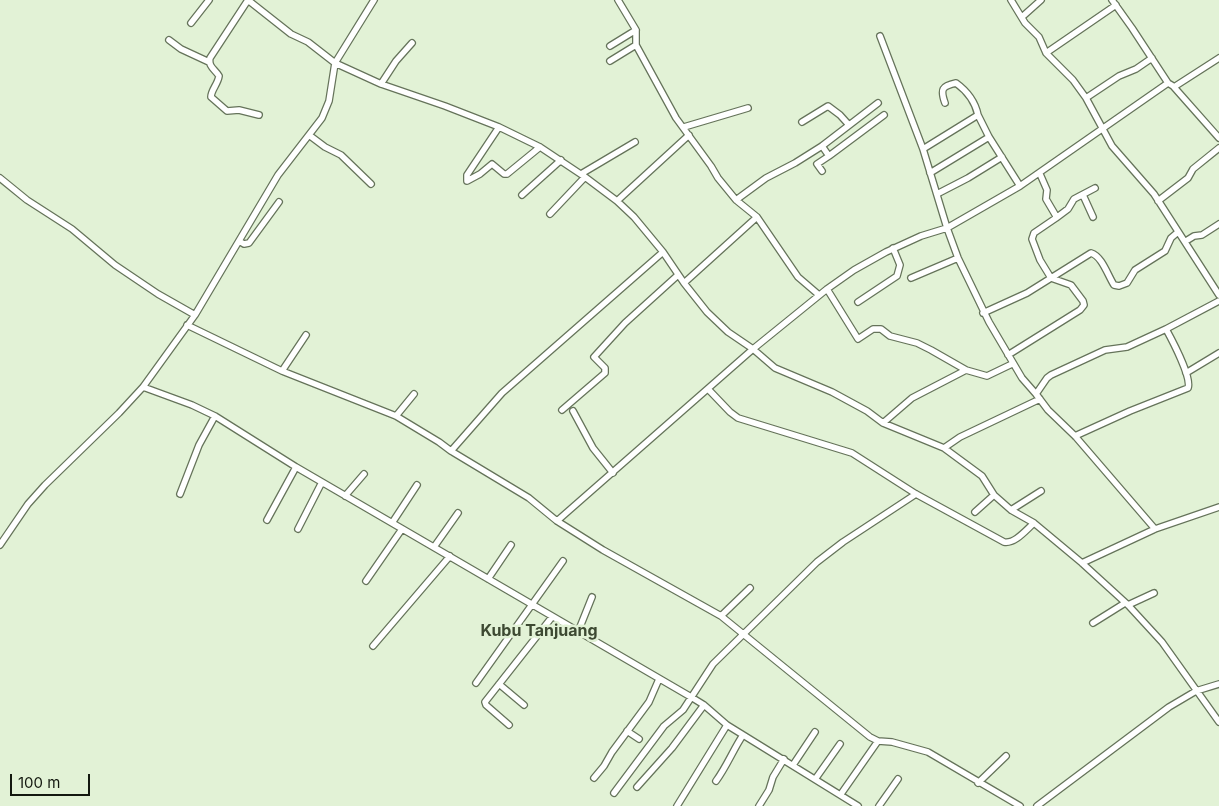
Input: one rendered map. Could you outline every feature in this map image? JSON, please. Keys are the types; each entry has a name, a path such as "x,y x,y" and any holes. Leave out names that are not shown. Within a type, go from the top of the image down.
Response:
{"street":[{"path":"191,23 208,0"},
{"path":"209,62 248,0 291,34 308,42 335,62 381,84 499,127 561,160 617,201 663,252 684,284 707,312 728,332 753,349 775,368 832,392 867,411 883,423 944,448 982,476 994,495 1011,510 1034,523 1127,604 1162,642 1219,722"},
{"path":"255,6 260,0"},
{"path":"0,545 28,504 44,485 102,430 143,387 195,316 278,175 326,110 334,76 335,62 374,0"},
{"path":"618,0 636,30 636,45 676,118 718,178 736,200 757,217 798,277 819,295"},
{"path":"1011,0 1028,27 1039,37 1046,53 1073,80 1086,98 1112,146 1147,185 1186,241 1219,295"},
{"path":"1022,17 1041,0"},
{"path":"1046,53 1114,3 1168,83 1219,138"},
{"path":"610,46 636,30"},
{"path":"880,36 924,149 947,228 958,258 1012,364 1048,410 1075,436 1155,529"},
{"path":"169,40 181,49 209,62 219,76 211,92 211,97 227,111 239,110 259,115"},
{"path":"381,84 396,60 412,44"},
{"path":"610,61 636,45"},
{"path":"1086,98 1119,76 1136,69 1152,58"},
{"path":"1174,88 1219,58"},
{"path":"945,103 942,92 948,84 956,83 966,91 977,108 978,115 989,137 1020,186"},
{"path":"558,521 753,349 827,289 854,270 893,248 920,236 947,228 1040,174 1102,127 1168,83"},
{"path":"736,200 766,178 822,146 878,103"},
{"path":"802,122 828,106 849,125"},
{"path":"684,127 748,108"},
{"path":"822,171 817,164 884,115"},
{"path":"924,149 978,115"},
{"path":"499,127 467,175 467,181 480,174 492,164 504,174 507,174 540,148"},
{"path":"309,135 324,147 341,155 371,184"},
{"path":"617,201 689,135"},
{"path":"930,173 989,137"},
{"path":"550,214 583,175 635,142"},
{"path":"822,146 829,156"},
{"path":"1158,201 1188,178 1193,169 1219,148"},
{"path":"937,194 1002,157"},
{"path":"522,195 561,160"},
{"path":"1040,174 1047,190 1046,200 1056,218"},
{"path":"0,178 26,200 72,229 115,265 195,316"},
{"path":"1008,355 1083,308 1083,301 1071,285 1051,278 1040,260 1032,239 1034,233 1068,210 1074,199 1095,188"},
{"path":"1082,195 1093,217"},
{"path":"239,241 244,244 249,243 279,202"},
{"path":"684,284 757,217"},
{"path":"1186,241 1194,236 1202,235 1219,224"},
{"path":"984,312 1027,293 1093,253 1099,258 1114,285 1119,286 1127,283 1135,270 1165,251 1170,238 1178,232"},
{"path":"858,302 897,276 900,266 893,248"},
{"path":"451,451 502,394 663,252"},
{"path":"911,278 958,258"},
{"path":"562,410 605,373 605,368 594,357 601,348 625,323 678,275"},
{"path":"827,289 858,339 873,329 878,328 890,336 917,343 966,370 987,376 1012,364"},
{"path":"944,448 960,437 1038,396 1047,378 1051,375 1105,350 1127,347 1219,301"},
{"path":"187,325 282,371 396,416 529,498 558,521 603,550 721,616 870,737 928,752 1020,806"},
{"path":"1075,436 1130,411 1188,388 1189,383 1186,373 1166,329"},
{"path":"282,371 306,335"},
{"path":"1186,373 1219,353"},
{"path":"883,423 912,398 966,370"},
{"path":"143,387 192,405 215,416 345,496 691,697 727,725 816,778 858,806"},
{"path":"708,389 738,418 852,453 872,464 916,494 1009,543 1034,523"},
{"path":"396,416 414,394"},
{"path":"573,411 592,448 612,473"},
{"path":"180,494 199,445 215,416"},
{"path":"267,520 296,467"},
{"path":"345,496 364,474"},
{"path":"298,528 322,482"},
{"path":"392,523 417,485"},
{"path":"1011,510 1041,491"},
{"path":"614,793 664,726 683,710 713,664 817,562 916,494"},
{"path":"975,512 994,495"},
{"path":"1082,563 1155,529 1219,507"},
{"path":"434,547 458,513"},
{"path":"366,581 402,529"},
{"path":"488,579 511,545"},
{"path":"374,646 450,556"},
{"path":"476,683 563,561"},
{"path":"721,616 750,588"},
{"path":"1093,623 1127,604 1154,593"},
{"path":"578,632 592,597"},
{"path":"509,725 485,702 552,617"},
{"path":"594,778 649,702 659,679"},
{"path":"500,684 524,705"},
{"path":"1037,806 1162,712 1196,692 1219,684"},
{"path":"637,787 663,759 704,706"},
{"path":"677,806 727,725"},
{"path":"628,731 639,739"},
{"path":"793,765 815,732"},
{"path":"716,781 727,765 730,754 743,735"},
{"path":"841,794 878,740"},
{"path":"816,778 840,744"},
{"path":"978,783 1006,756"},
{"path":"759,806 784,759"},
{"path":"879,806 898,779"}],"district":[{"name":"Kubu Tanjuang","path":"539,631"}]}
